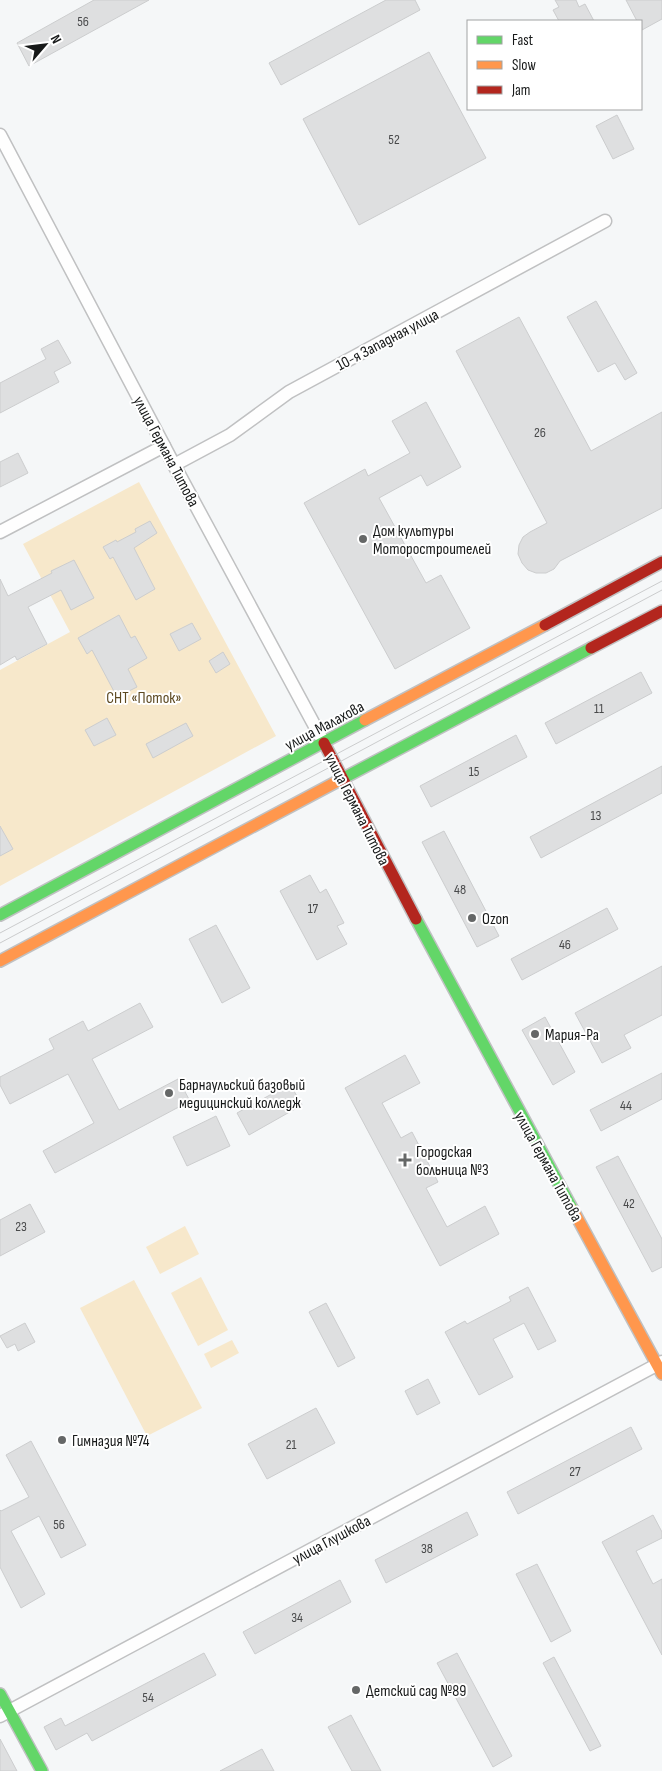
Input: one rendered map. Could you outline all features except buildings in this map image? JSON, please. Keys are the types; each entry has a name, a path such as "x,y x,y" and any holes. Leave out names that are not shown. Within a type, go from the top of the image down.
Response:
{"main road":[{"name":"улица Малахова","path":"0,915 662,562"},
{"path":"0,961 662,610"},
{"name":"улица Германа Титова","path":"324,743 446,978 660,1367"},
{"path":"0,1694 4,1713 42,1771"}],"street":[{"name":"улица Германа Титова","path":"0,135 174,465 324,743"},
{"name":"10-я Западная улица","path":"174,465 230,435 289,392 605,221"},
{"path":"0,532 164,446"},
{"name":"улица Глушкова","path":"4,1713 660,1367"}],"green space":[{"name":"СНТ «Поток»","path":"139,482 276,736 0,886 0,670 70,632 23,544"},
{"path":"185,1226 199,1254 160,1274 146,1247"},
{"path":"201,1277 228,1330 198,1346 171,1293"},
{"path":"134,1280 202,1408 147,1436 80,1308"},
{"path":"232,1340 239,1353 211,1368 204,1354"}],"tram line":[{"path":"0,933 662,581"},
{"path":"0,943 662,590"}],"traffic: fast":[{"path":"338,781 591,648"},
{"path":"0,915 365,720"},
{"path":"416,919 573,1210"},
{"path":"0,1694 42,1771"}],"traffic: slow":[{"path":"365,720 545,625"},
{"path":"0,961 338,781"},
{"path":"573,1210 662,1374"}],"traffic: jam":[{"path":"545,625 662,562"},
{"path":"591,648 662,611"},
{"path":"324,743 416,919"}],"place":[{"name":"Дом культуры Моторостроителей","path":"363,539"},
{"name":"Ozon","path":"472,918"},
{"name":"Мария-Ра","path":"535,1034"},
{"name":"Барнаульский базовый медицинский колледж","path":"169,1093"},
{"name":"Городская больница №3","path":"405,1160"},
{"name":"Гимназия №74","path":"62,1440"},
{"name":"Детский сад №89","path":"356,1690"}]}
